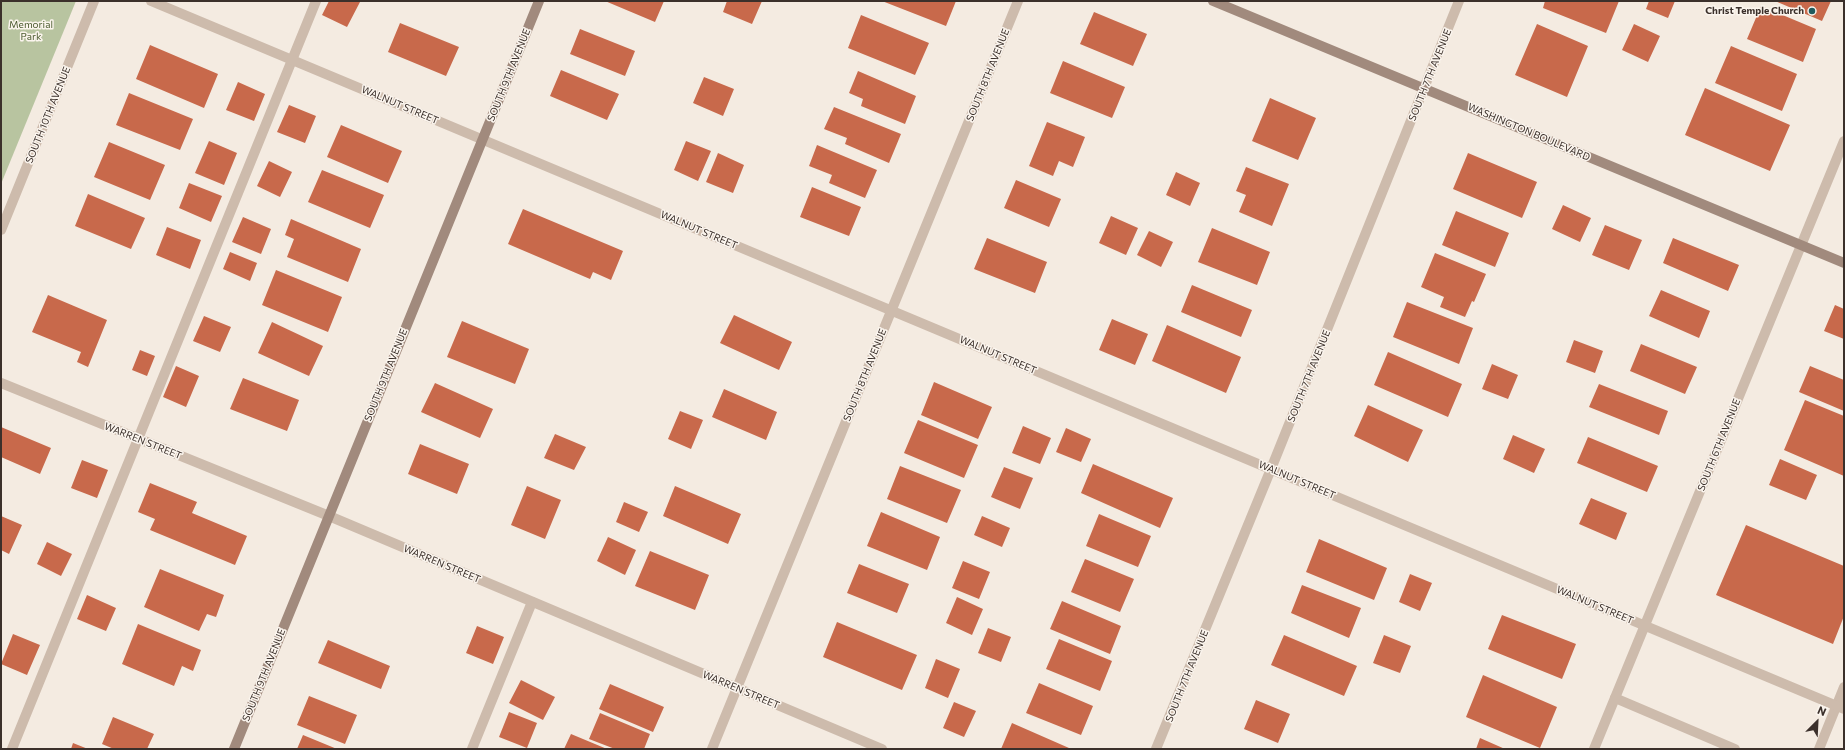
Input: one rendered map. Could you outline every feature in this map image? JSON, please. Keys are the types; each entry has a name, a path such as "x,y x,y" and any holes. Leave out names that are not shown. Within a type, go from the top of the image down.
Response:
{"street":[{"name":"SOUTH 10TH AVENUE","path":"1,230 94,1"},
{"name":"WALNUT STREET","path":"151,1 1840,707"},
{"path":"12,749 316,1"},
{"name":"SOUTH 9TH AVENUE","path":"234,749 539,1"},
{"name":"SOUTH 8TH AVENUE","path":"712,749 1018,1"},
{"name":"WASHINGTON BOULEVARD","path":"1214,1 1844,263"},
{"name":"SOUTH 7TH AVENUE","path":"1156,749 1271,469 1459,1"},
{"name":"SOUTH 6TH AVENUE","path":"1594,749 1844,141"},
{"name":"WARREN STREET","path":"1,383 329,516 882,749"},
{"path":"472,749 532,602"},
{"path":"1819,749 1840,707 1844,687"},
{"path":"1615,698 1735,749"}],"green space":[{"name":"Memorial Park","path":"1,1 76,1 1,184"}],"building":[{"path":"329,1 360,2 347,27 322,15"},
{"path":"605,1 664,1 655,22"},
{"path":"727,1 762,1 752,24 723,12"},
{"path":"882,1 956,1 946,26"},
{"path":"1545,1 1619,1 1606,33 1543,8"},
{"path":"1649,1 1675,1 1668,18 1646,9"},
{"name":"Christ Temple Church","path":"1775,1 1831,1 1822,21"},
{"path":"1761,6 1816,29 1803,62 1747,39"},
{"path":"1094,12 1147,34 1133,66 1080,44"},
{"path":"861,15 929,43 915,75 848,48"},
{"path":"400,23 459,47 446,76 388,52"},
{"path":"1537,24 1588,46 1567,97 1515,75"},
{"path":"1634,24 1660,36 1648,62 1622,50"},
{"path":"580,29 635,51 625,76 570,54"},
{"path":"150,45 218,74 204,108 136,79"},
{"path":"1731,46 1797,74 1782,111 1715,83"},
{"path":"1063,61 1125,87 1112,118 1050,93"},
{"path":"561,70 619,94 607,120 550,96"},
{"path":"858,71 916,96 905,124 861,106 863,99 849,93"},
{"path":"704,77 734,89 723,116 693,103"},
{"path":"238,82 265,94 254,121 226,110"},
{"path":"1705,88 1790,125 1770,171 1685,135"},
{"path":"129,93 193,119 180,150 116,125"},
{"path":"1270,98 1316,118 1298,160 1252,141"},
{"path":"289,105 316,116 305,143 277,132"},
{"path":"834,107 901,134 889,163 845,144 847,138 824,129"},
{"path":"1047,122 1085,137 1073,167 1059,161 1053,176 1029,166"},
{"path":"341,125 402,151 388,183 327,157"},
{"path":"209,141 237,153 224,185 195,173"},
{"path":"686,141 711,151 698,181 674,170"},
{"path":"109,142 165,165 150,200 94,177"},
{"path":"817,145 877,170 865,198 829,183 832,175 809,166"},
{"path":"718,153 744,165 733,193 706,182"},
{"path":"1468,153 1537,182 1522,218 1453,189"},
{"path":"269,161 292,172 280,197 257,186"},
{"path":"1246,167 1289,184 1272,226 1239,212 1246,195 1236,191"},
{"path":"322,170 384,195 370,228 308,202"},
{"path":"1176,172 1200,183 1190,206 1166,195"},
{"path":"1016,180 1061,199 1049,227 1004,208"},
{"path":"189,183 222,196 211,222 179,208"},
{"path":"812,187 861,207 849,236 800,217"},
{"path":"88,194 145,218 131,249 75,226"},
{"path":"1563,205 1591,218 1580,242 1552,229"},
{"path":"523,209 623,251 611,280 593,272 590,279 508,244"},
{"path":"1456,211 1509,233 1495,267 1442,245"},
{"path":"1111,216 1138,228 1126,255 1099,243"},
{"path":"243,217 271,229 261,254 232,242"},
{"path":"291,219 361,249 348,282 287,257 294,239 285,235"},
{"path":"1605,225 1642,240 1629,270 1592,255"},
{"path":"167,227 201,240 190,269 156,255"},
{"path":"1212,228 1270,252 1257,285 1198,262"},
{"path":"1149,231 1173,242 1161,267 1137,255"},
{"path":"987,238 1047,262 1035,293 974,269"},
{"path":"1673,238 1739,265 1728,291 1663,263"},
{"path":"230,252 257,263 250,281 223,269"},
{"path":"1435,253 1486,274 1474,302 1472,301 1465,317 1440,307 1444,297 1421,287"},
{"path":"276,270 342,297 328,332 262,305"},
{"path":"1192,285 1252,310 1241,337 1181,312"},
{"path":"1661,290 1710,311 1699,338 1649,316"},
{"path":"48,295 107,320 88,367 77,362 81,352 32,332"},
{"path":"1407,302 1473,328 1459,364 1393,337"},
{"path":"1835,305 1844,309 1844,339 1824,331"},
{"path":"734,315 792,342 779,370 720,343"},
{"path":"204,316 231,327 220,352 193,341"},
{"path":"1112,319 1148,334 1135,365 1099,350"},
{"path":"462,321 529,349 515,384 447,357"},
{"path":"272,322 323,346 309,376 258,353"},
{"path":"1167,325 1241,357 1226,393 1152,361"},
{"path":"1574,340 1603,351 1595,373 1566,362"},
{"path":"1641,344 1697,367 1685,394 1630,371"},
{"path":"140,350 155,356 147,376 132,370"},
{"path":"1388,352 1462,384 1448,417 1374,385"},
{"path":"1492,364 1518,375 1508,399 1482,389"},
{"path":"176,366 199,376 186,407 163,397"},
{"path":"1810,366 1844,380 1844,411 1799,392"},
{"path":"243,378 299,400 287,431 230,409"},
{"path":"934,382 992,407 978,439 921,415"},
{"path":"435,383 493,409 480,438 421,412"},
{"path":"1599,384 1668,411 1659,435 1589,407"},
{"path":"724,389 777,412 766,440 712,417"},
{"path":"1805,400 1844,416 1844,476 1784,450"},
{"path":"1368,405 1423,430 1408,462 1354,436"},
{"path":"680,411 703,420 691,449 668,439"},
{"path":"918,420 978,445 964,478 904,453"},
{"path":"1023,426 1051,438 1040,464 1012,453"},
{"path":"1,427 51,448 40,474 1,457"},
{"path":"1066,428 1091,439 1081,462 1056,452"},
{"path":"555,434 586,447 574,470 544,458"},
{"path":"1513,435 1545,449 1534,473 1503,459"},
{"path":"1588,437 1658,466 1647,492 1577,463"},
{"path":"420,444 469,464 457,494 408,474"},
{"path":"1780,459 1817,475 1806,500 1769,485"},
{"path":"82,460 108,470 97,498 71,488"},
{"path":"1093,464 1173,498 1160,528 1081,493"},
{"path":"900,466 961,490 947,523 887,499"},
{"path":"1004,467 1033,478 1020,509 991,497"},
{"path":"150,483 197,502 192,513 247,536 235,565 150,530 155,519 138,512"},
{"path":"527,486 561,500 545,539 511,525"},
{"path":"675,486 741,514 728,544 663,516"},
{"path":"1591,498 1627,513 1616,540 1579,524"},
{"path":"624,502 648,512 639,532 616,522"},
{"path":"881,512 940,537 927,570 867,546"},
{"path":"1099,514 1151,536 1138,567 1086,546"},
{"path":"1,516 22,525 9,554 1,550"},
{"path":"982,516 1010,528 1002,547 974,535"},
{"path":"1746,525 1844,566 1844,616 1833,644 1716,595"},
{"path":"608,537 636,550 625,575 597,561"},
{"path":"1319,539 1387,568 1374,600 1306,572"},
{"path":"47,542 72,554 61,576 37,564"},
{"path":"650,551 709,575 695,610 635,586"},
{"path":"1085,559 1134,579 1120,612 1071,592"},
{"path":"963,561 990,572 979,599 952,588"},
{"path":"859,564 909,584 897,613 847,593"},
{"path":"160,569 224,595 216,617 207,614 199,631 144,607"},
{"path":"1410,574 1432,583 1420,611 1399,602"},
{"path":"1302,585 1361,608 1349,638 1291,613"},
{"path":"87,595 116,608 106,631 77,619"},
{"path":"957,597 983,609 972,635 946,623"},
{"path":"1062,601 1121,626 1110,654 1050,629"},
{"path":"1502,615 1576,644 1562,679 1488,649"},
{"path":"837,622 917,655 902,690 823,657"},
{"path":"138,624 201,650 193,671 182,666 174,686 122,664"},
{"path":"477,626 504,637 493,664 466,653"},
{"path":"988,628 1011,637 1001,662 978,653"},
{"path":"13,634 40,645 27,675 1,664"},
{"path":"1284,635 1357,666 1344,696 1271,665"},
{"path":"1384,635 1411,646 1400,673 1373,663"},
{"path":"1059,639 1112,661 1100,691 1046,669"},
{"path":"328,640 390,666 381,689 318,663"},
{"path":"936,659 960,669 948,698 925,688"},
{"path":"1483,675 1557,707 1540,748 1466,717"},
{"path":"521,680 555,697 543,720 509,703"},
{"path":"1039,683 1093,706 1081,735 1026,713"},
{"path":"610,684 664,707 653,732 599,709"},
{"path":"309,696 357,715 345,744 297,725"},
{"path":"1256,700 1290,714 1278,743 1244,729"},
{"path":"954,702 976,711 964,737 943,728"},
{"path":"509,712 537,723 527,748 499,737"},
{"path":"600,713 650,734 644,749 615,749 589,739"},
{"path":"113,717 154,734 147,749 114,749 102,744"},
{"path":"1012,723 1069,748 1069,749 1001,749"},
{"path":"571,734 607,749 564,749"},
{"path":"303,735 337,749 297,749"},
{"path":"1480,738 1505,749 1476,749"},
{"path":"73,743 88,749 71,749"}],"place":[{"name":"Christ Temple Church","path":"1812,11"}]}
